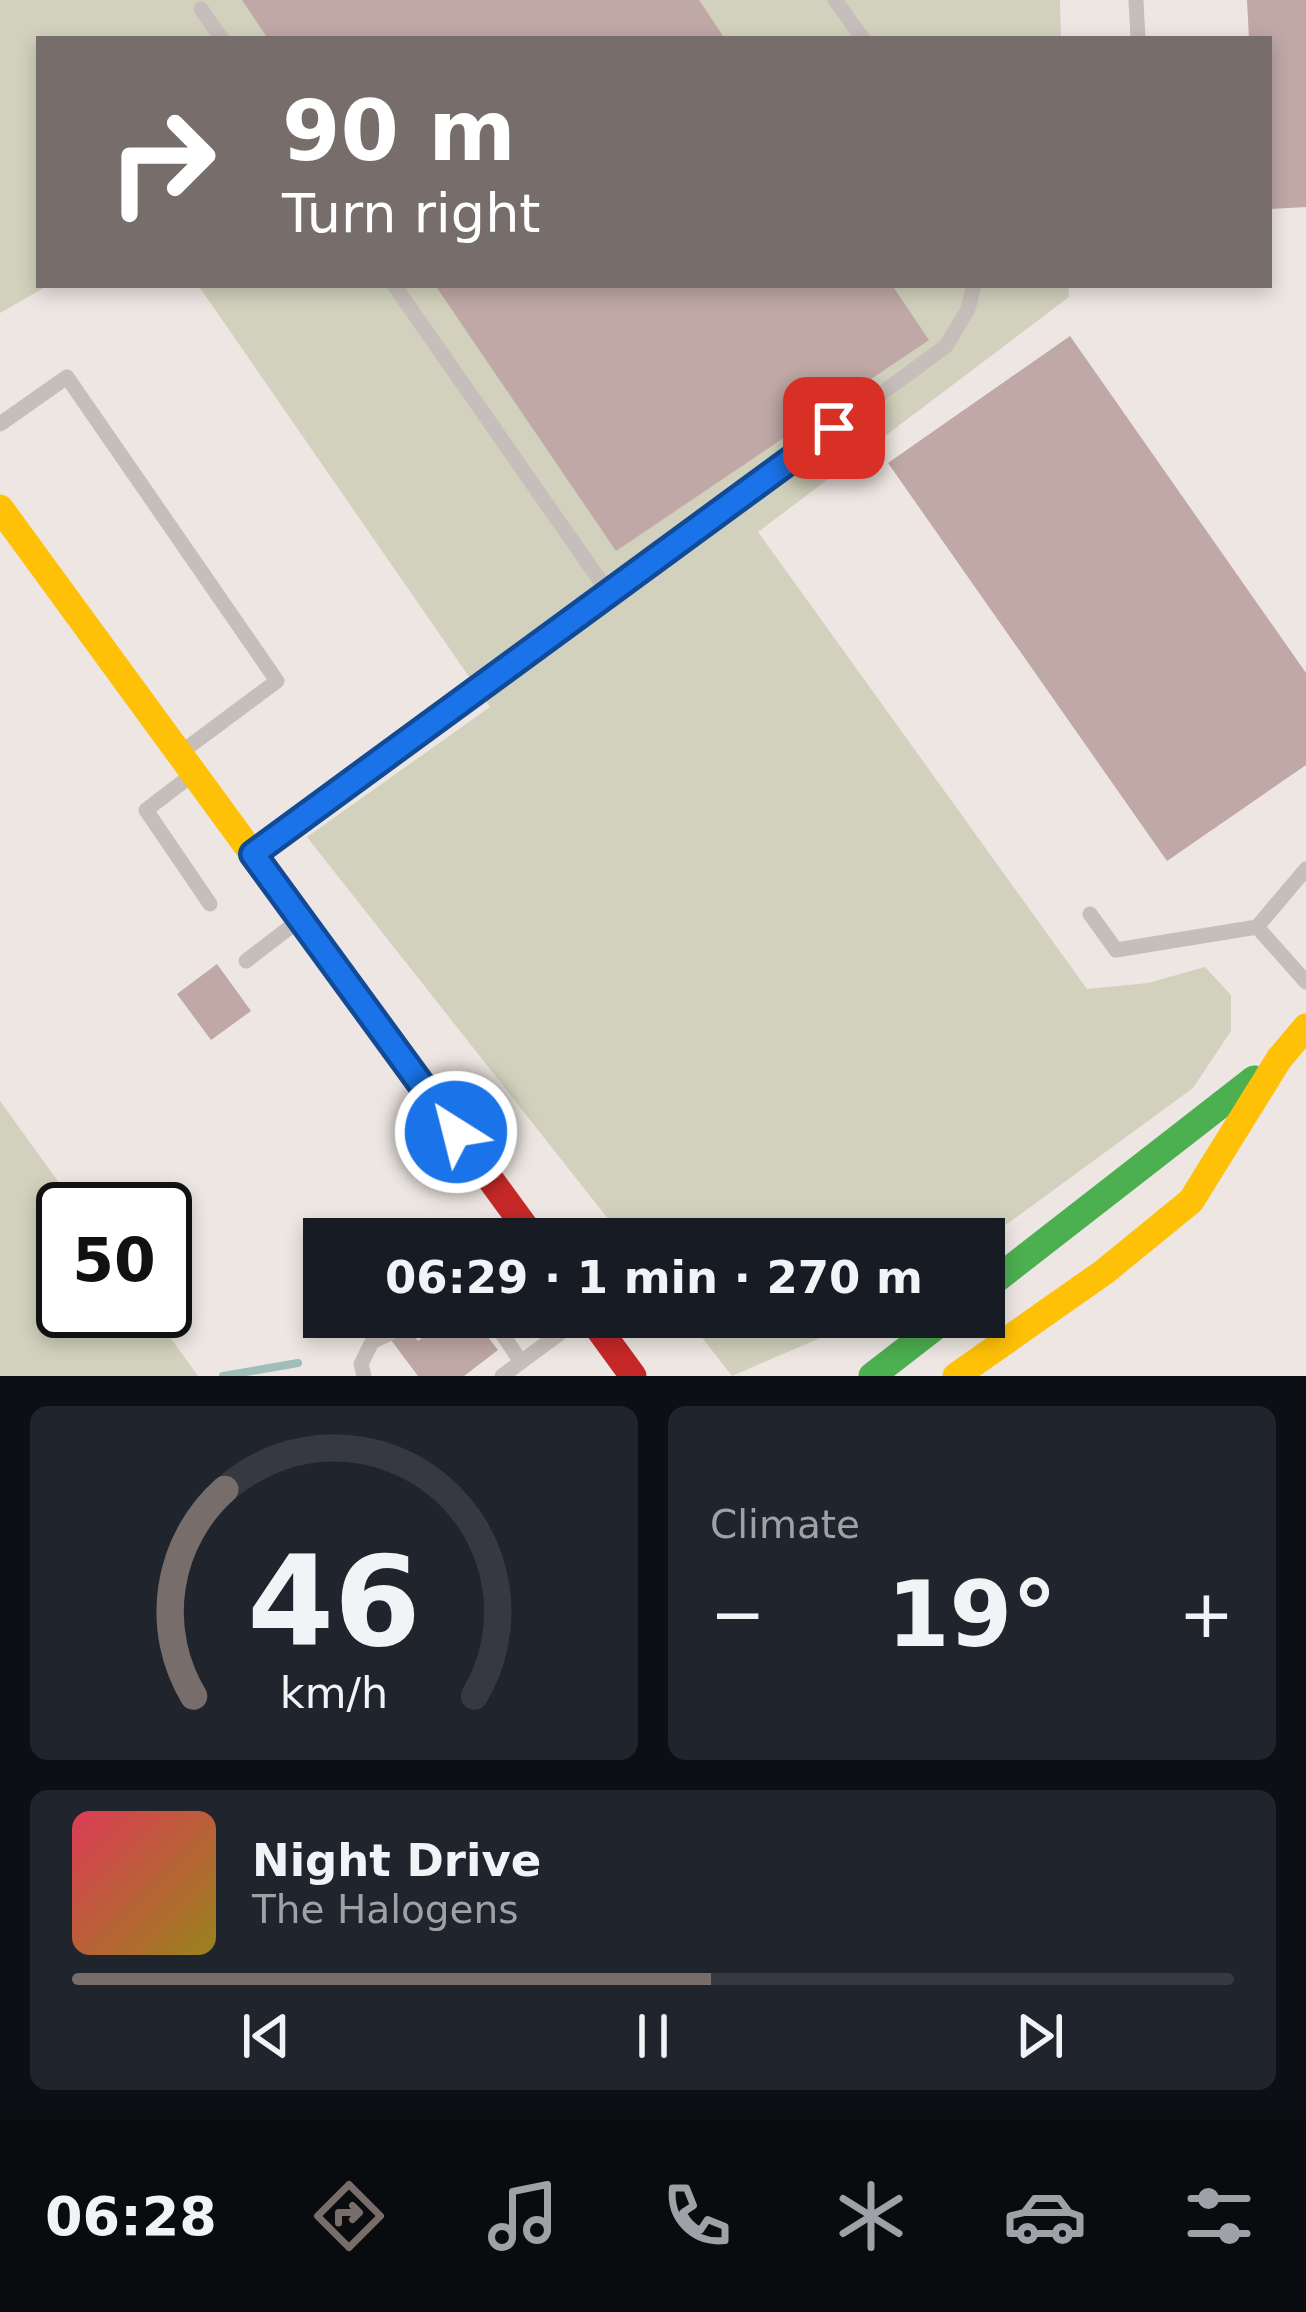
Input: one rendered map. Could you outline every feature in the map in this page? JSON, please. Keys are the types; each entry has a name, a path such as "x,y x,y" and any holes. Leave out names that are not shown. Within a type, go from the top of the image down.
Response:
{"street":[{"path":"0,508 518,1218"},
{"path":"956,1376 1191,1201 1280,1059 1306,1028"},
{"path":"1005,1273 1280,1059"},
{"path":"605,1338 636,1373"},
{"path":"872,1376 921,1338"},
{"path":"984,1338 993,1350"}],"lane":[{"path":"835,0 861,36"},
{"path":"1136,0 1138,36"},
{"path":"201,9 220,36"},
{"path":"396,288 608,592"},
{"path":"253,854 946,346 968,309 973,288"},
{"path":"0,424 68,377 277,681 188,763 146,810 210,904"},
{"path":"1090,914 1116,950 1257,928 1306,869"},
{"path":"245,961 300,919"},
{"path":"1257,928 1306,982"},
{"path":"364,1376 361,1364 371,1342 379,1338"},
{"path":"505,1338 520,1362"},
{"path":"502,1376 555,1338"}],"green space":[{"path":"0,0 1060,0 1061,36 36,36 36,288 44,288 0,313"},
{"path":"200,288 1068,288 1069,297 758,532 1087,989 1148,983 1205,967 1231,995 1231,1031 1193,1088 1005,1226 1005,1218 607,1218 307,837 490,707"},
{"path":"0,1101 58,1182 36,1182 36,1338 171,1338 198,1376 0,1376"},
{"path":"702,1338 820,1338 732,1376"}],"building":[{"path":"242,0 699,0 723,36 266,36"},
{"path":"1247,0 1306,0 1306,207 1272,209 1272,36 1249,36"},
{"path":"437,288 894,288 929,340 616,551"},
{"path":"1070,336 1306,673 1306,765 1167,861 888,463"},
{"path":"217,964 251,1011 211,1040 177,994"},
{"path":"489,1338 498,1350 464,1376 418,1376 391,1340"}],"waterway":[{"path":"223,1376 298,1363"}],"traffic: fast":[{"path":"1005,1273 1254,1079"},
{"path":"872,1376 921,1338"}],"traffic: slow":[{"path":"0,508 401,1057"},
{"path":"956,1376 1104,1272 1191,1201 1279,1059 1306,1027"}],"traffic: jam":[{"path":"401,1057 519,1218"},
{"path":"605,1338 633,1376"}],"route":[{"path":"456,1132 253,854 834,428"}]}
